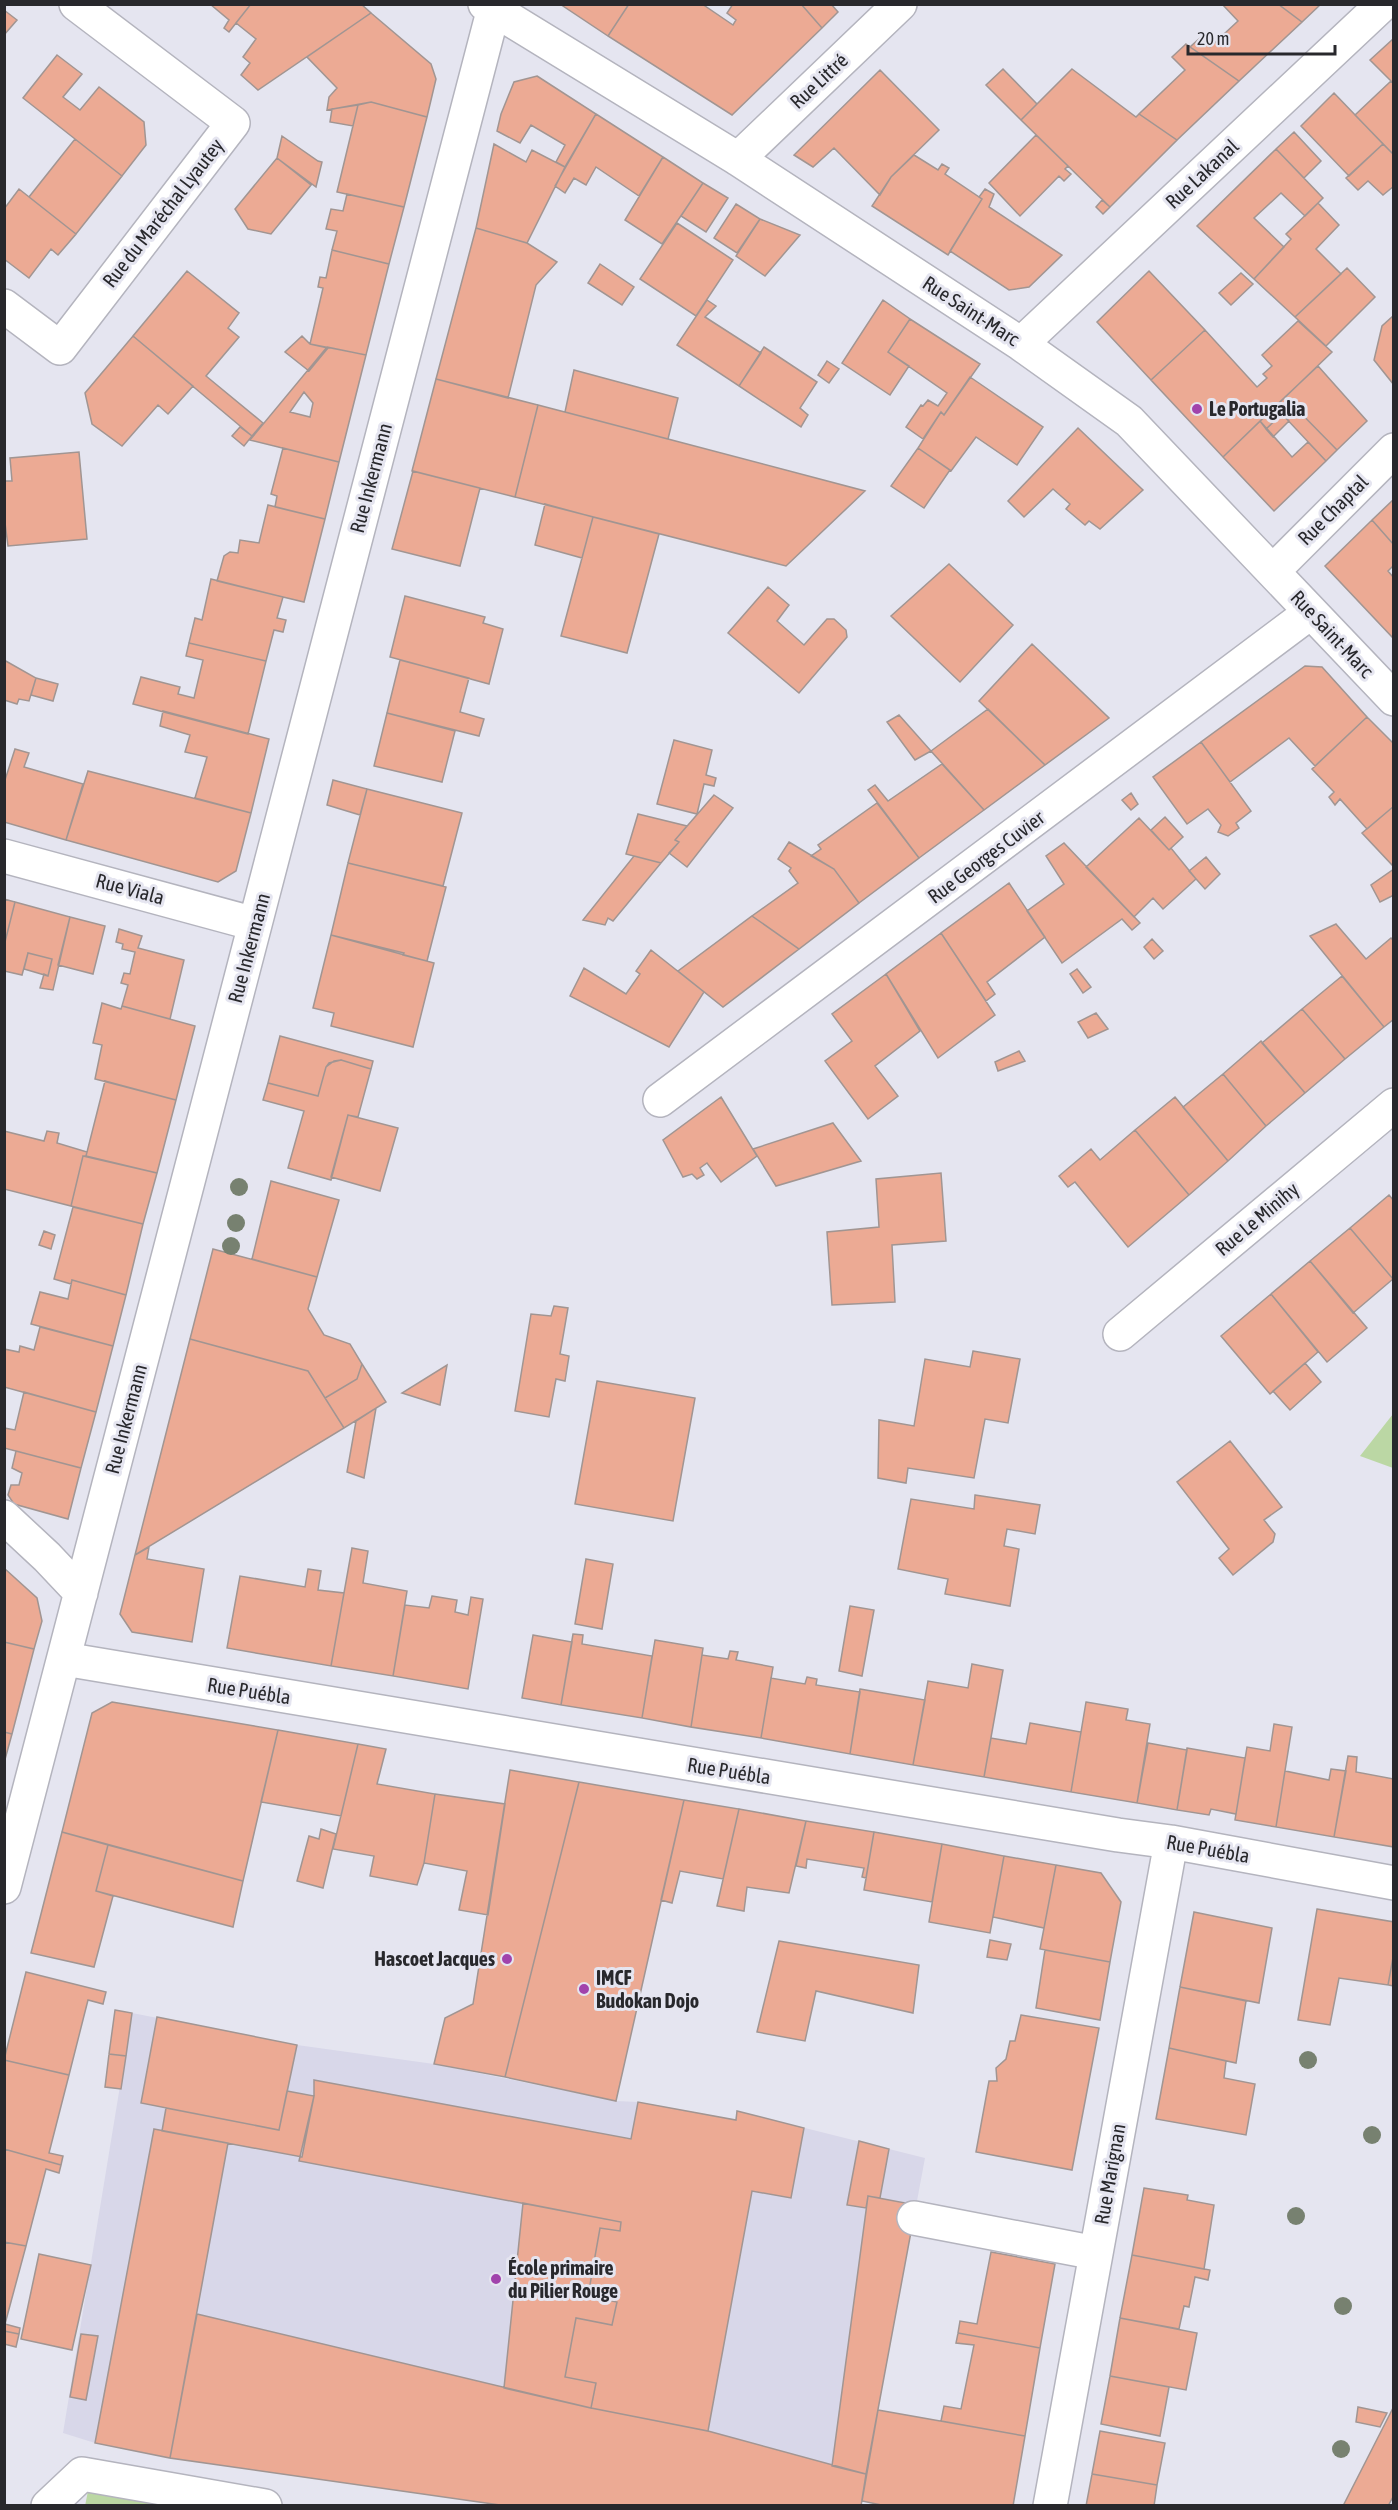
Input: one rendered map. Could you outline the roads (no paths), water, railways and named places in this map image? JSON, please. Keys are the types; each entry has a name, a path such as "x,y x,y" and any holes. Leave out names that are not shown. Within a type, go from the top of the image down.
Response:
{"street":[{"name":"Rue du Maréchal Lyautey","path":"4,306 60,348 233,123 76,4"},
{"name":"Rue Littré","path":"738,159 900,4"},
{"name":"Rue Lakanal","path":"1021,344 1383,4"},
{"name":"Rue Saint-Marc","path":"491,6 738,159 1021,344 1129,421 1394,699"},
{"name":"Rue Inkermann","path":"4,1887 491,6"},
{"name":"Rue Chaptal","path":"1273,571 1394,450"},
{"name":"Rue Georges Cuvier","path":"660,1100 1311,612"},
{"name":"Rue Viala","path":"4,856 255,924"},
{"name":"Rue Le Minihy","path":"1120,1334 1394,1105"},
{"path":"4,1518 47,1557 81,1593"},
{"name":"Rue Puébla","path":"64,1659 1171,1842 1394,1883"},
{"name":"Rue Marignan","path":"1050,2505 1171,1842"},
{"path":"914,2218 1096,2253"},
{"path":"48,2505 82,2474 266,2505"}],"place":[{"name":"Le Portugalia","path":"1197,409"},
{"name":"Hascoet Jacques","path":"507,1959"},
{"name":"IMCF Budokan Dojo","path":"584,1989"},
{"name":"École primaire du Pilier Rouge","path":"496,2279"}]}
